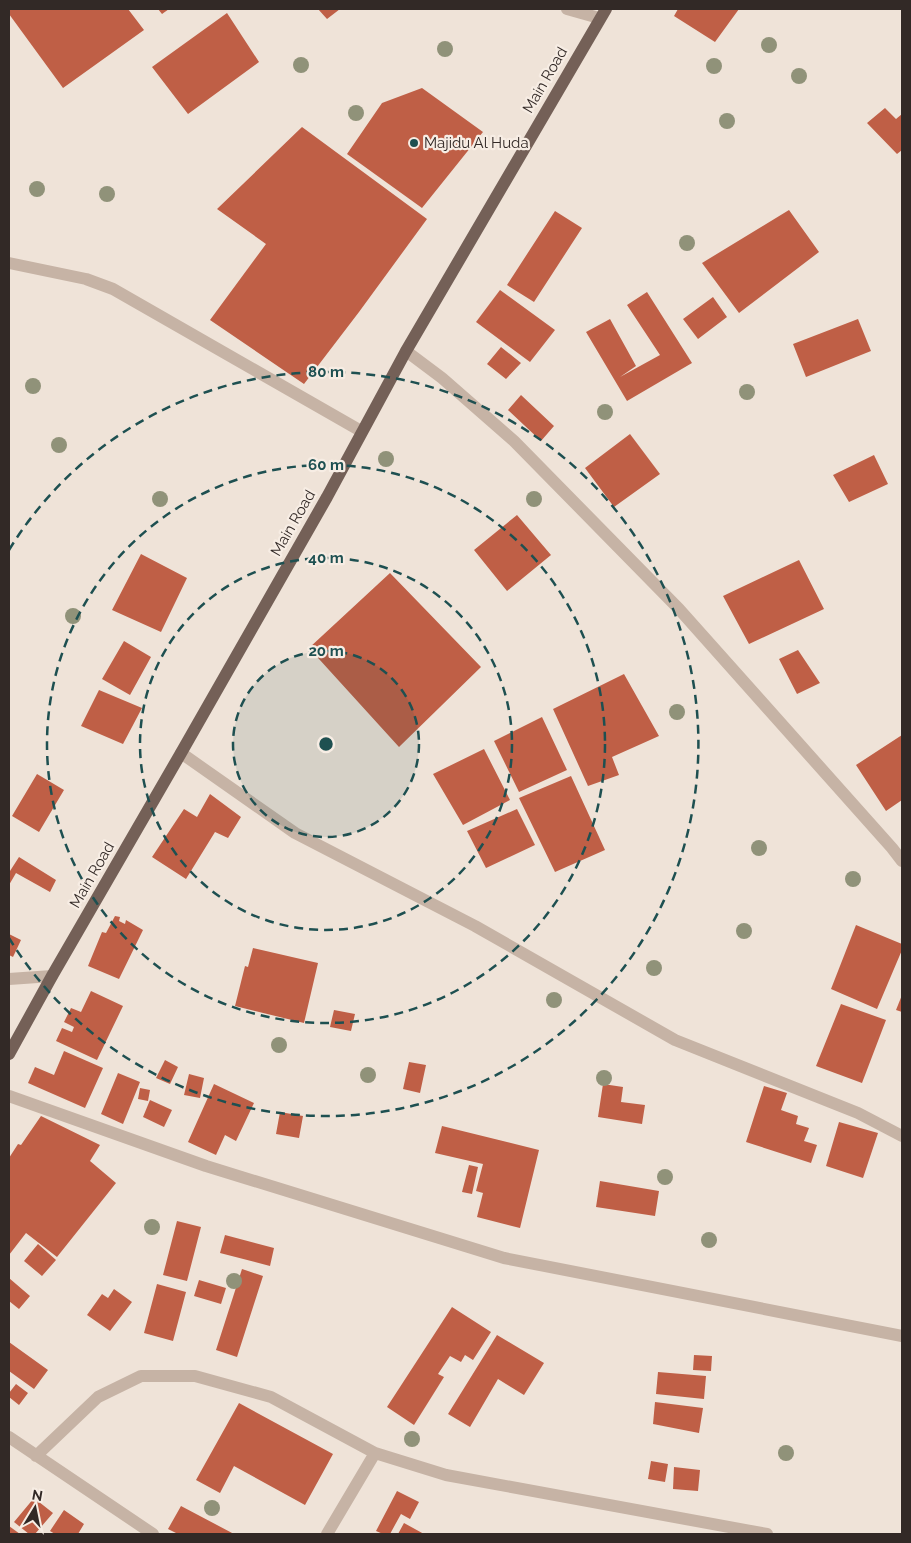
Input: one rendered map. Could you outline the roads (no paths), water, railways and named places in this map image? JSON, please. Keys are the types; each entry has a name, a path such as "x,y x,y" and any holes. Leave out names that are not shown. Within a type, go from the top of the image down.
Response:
{"main road":[{"name":"Main Road","path":"9,1054 327,497 361,431 406,351 602,13"}],"street":[{"path":"567,9 602,13"},
{"path":"9,263 86,279 113,289 361,431"},
{"path":"406,351 442,378 514,440 679,609 902,861"},
{"path":"181,753 295,833 475,926 674,1040 858,1113 902,1136"},
{"path":"9,979 52,976"},
{"path":"9,1096 206,1166 504,1258 902,1336"},
{"path":"36,1456 98,1397 141,1376 195,1376 271,1397 374,1453 446,1475 767,1534"},
{"path":"9,1438 153,1534"},
{"path":"327,1534 374,1453"}],"place":[{"name":"Majidu Al Huda","path":"414,143"}]}
